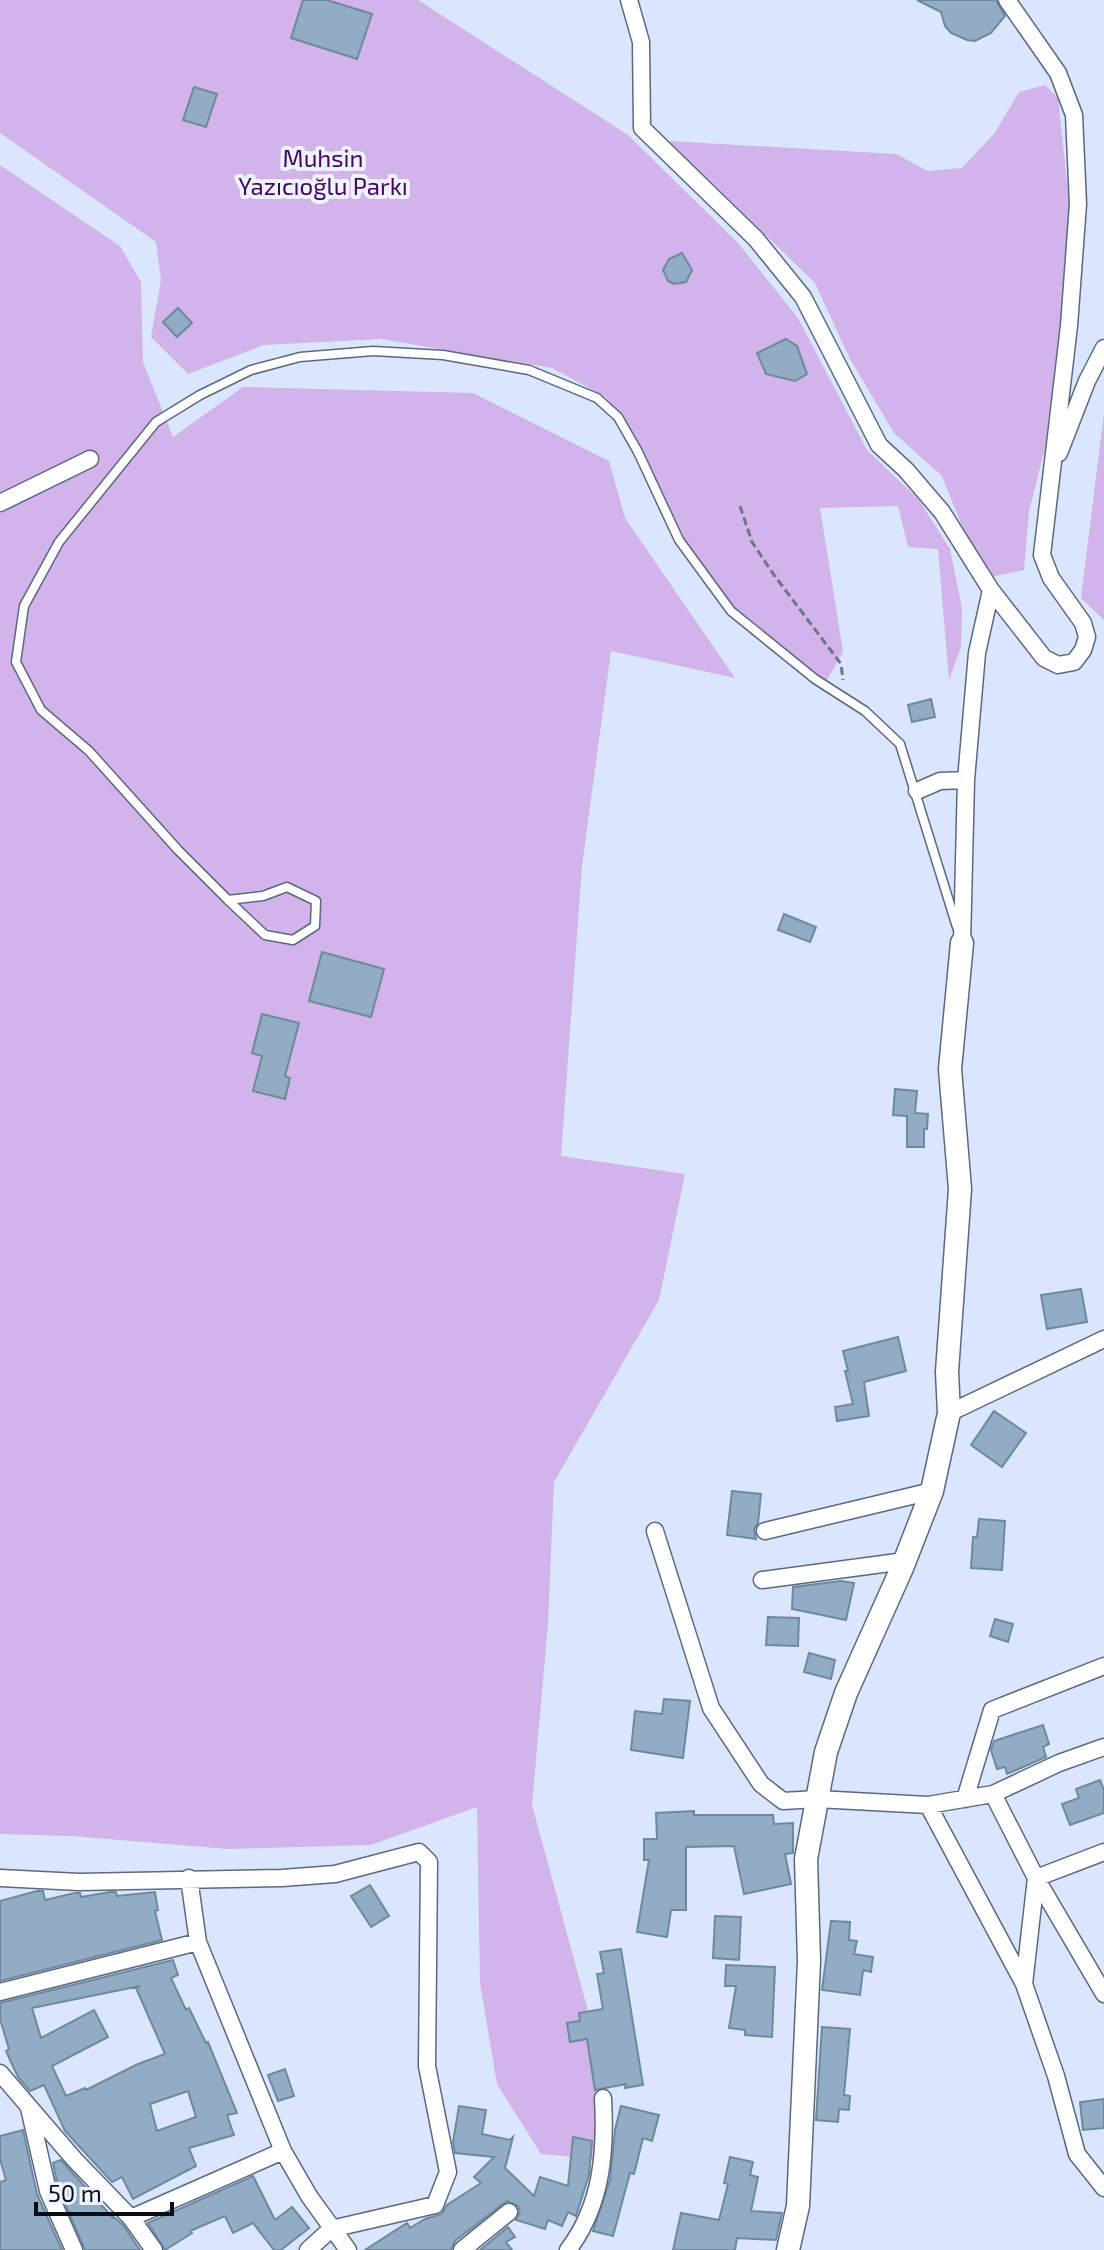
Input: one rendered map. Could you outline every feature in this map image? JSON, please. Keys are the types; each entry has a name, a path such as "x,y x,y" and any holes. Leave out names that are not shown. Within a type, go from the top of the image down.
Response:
{"street":[{"path":"629,0 641,42 642,128 756,239 803,297 879,445 906,470 942,512 991,590 1044,658 1058,665 1074,662 1083,650 1087,637 1083,623 1051,578 1042,555 1069,326 1078,204 1074,115 1058,73 1007,0"},
{"path":"1050,477 1087,381 1104,348"},
{"path":"0,503 90,459"},
{"path":"788,2250 798,2206 809,1961 806,1859 826,1752 846,1693 905,1561 932,1491 949,1413 947,1372 960,1189 950,1069 962,943 966,780 977,653 991,590"},
{"path":"917,791 940,781 966,780"},
{"path":"949,1413 1104,1339"},
{"path":"765,1531 932,1491"},
{"path":"655,1531 711,1708 761,1784 783,1801 817,1799 928,1805 965,1799 993,1794 1059,1763 1104,1747"},
{"path":"762,1580 905,1561"},
{"path":"965,1799 992,1710 1104,1666"},
{"path":"993,1794 1036,1878 1104,1994"},
{"path":"928,1805 1024,1984 1056,2076 1077,2154 1104,2188"},
{"path":"0,1878 79,1882 282,1878 335,1874 419,1852 429,1862 427,2066 448,2172 435,2205 331,2229 308,2250"},
{"path":"1036,1878 1104,1852"},
{"path":"189,1878 198,1942 283,2151 331,2229 348,2250"},
{"path":"1024,1984 1036,1878"},
{"path":"0,1992 198,1942"},
{"path":"1,2077 131,2218 154,2250"},
{"path":"568,2250 583,2230 598,2188 604,2132 603,2098"},
{"path":"28,2103 48,2191 74,2250"},
{"path":"131,2218 283,2151"},
{"path":"462,2250 509,2212"}],"lane":[{"path":"228,900 263,896 287,887 316,901 315,926 293,940 265,935 228,900 178,850 89,751 41,710 16,662 24,606 59,542 156,422 200,395 251,370 300,357 373,351 443,355 529,370 597,398 618,417 679,540 731,611 815,679 865,711 900,744 962,943"}],"path":[{"path":"740,506 752,542 841,664 846,700"}],"green space":[{"name":"Muhsin Yazıcıoğlu Parkı","path":"0,0 418,0 628,135 738,243 798,318 867,450 919,500 950,549 962,608 961,647 949,680 938,549 908,547 898,506 820,508 843,652 823,687 750,634 661,514 634,438 606,397 552,368 381,339 264,345 188,374 151,337 161,280 156,242 0,133"},
{"path":"1045,85 1058,98 1069,200 1064,295 1045,448 1029,511 1024,570 983,579 942,476 894,433 850,359 815,283 669,141 896,154 928,171 962,168 994,134 1019,92"},
{"path":"0,165 120,246 141,282 143,362 173,437 243,387 473,393 609,461 625,518 735,678 611,651 582,866 561,1156 685,1174 659,1300 554,1482 548,1624 532,1805 587,2007 604,2160 541,2154 497,2084 480,1983 477,1807 371,1845 228,1849 71,1836 0,1834"},
{"path":"1104,413 1104,620 1081,598"}],"building":[{"path":"303,0 327,0 372,14 357,59 291,38"},
{"path":"917,0 996,0 1005,16 991,33 975,41 967,40 951,33 945,26 941,12"},
{"path":"194,87 217,94 206,127 183,120"},
{"path":"682,253 692,270 686,282 674,284 668,281 663,270 669,259"},
{"path":"178,308 192,323 177,337 163,322"},
{"path":"786,339 797,346 807,374 795,381 766,374 757,353"},
{"path":"931,699 935,717 912,722 908,705"},
{"path":"784,914 816,927 810,942 778,930"},
{"path":"322,952 384,969 371,1017 309,1001"},
{"path":"262,1014 299,1023 285,1076 290,1078 285,1099 253,1091 262,1056 252,1053"},
{"path":"895,1089 917,1091 915,1113 928,1114 924,1147 907,1147 907,1116 893,1115"},
{"path":"1081,1289 1087,1322 1047,1329 1041,1295"},
{"path":"898,1337 906,1371 864,1382 869,1416 837,1421 835,1407 853,1404 843,1351"},
{"path":"994,1411 1026,1433 1002,1467 971,1445"},
{"path":"732,1491 761,1494 758,1523 754,1529 756,1539 727,1535"},
{"path":"979,1519 1005,1521 1002,1570 971,1568 973,1537 977,1537"},
{"path":"841,1581 854,1583 846,1620 792,1609 793,1587"},
{"path":"768,1617 799,1618 798,1646 766,1645"},
{"path":"995,1619 1013,1624 1008,1642 990,1636"},
{"path":"809,1653 835,1660 831,1679 804,1672"},
{"path":"664,1699 690,1701 683,1758 631,1750 635,1711 662,1714"},
{"path":"1043,1725 1049,1744 1043,1747 1046,1757 1007,1774 1005,1767 997,1769 991,1750 994,1741"},
{"path":"1100,1780 1104,1790 1104,1813 1070,1825 1062,1804 1079,1798 1076,1789"},
{"path":"694,1811 694,1815 773,1815 774,1824 793,1823 793,1853 785,1854 791,1884 744,1894 734,1846 686,1847 686,1910 671,1910 667,1937 637,1932 649,1860 644,1860 644,1839 657,1839 656,1813"},
{"path":"370,1885 389,1916 371,1927 351,1896"},
{"path":"43,1891 45,1900 75,1893 80,1893 81,1897 110,1892 116,1892 117,1896 155,1892 158,1910 155,1911 162,1940 0,1981 0,1901"},
{"path":"715,1916 741,1917 739,1960 713,1958"},
{"path":"831,1921 850,1922 849,1940 857,1941 854,1954 873,1957 871,1972 863,1970 860,1995 822,1990"},
{"path":"621,1949 643,2085 625,2088 626,2084 595,2090 587,2039 570,2042 567,2023 580,2021 579,2013 603,2009 597,1974 604,1973 600,1952"},
{"path":"173,1960 178,1975 171,1978 186,2010 189,2008 208,2042 237,2113 227,2115 234,2135 189,2148 196,2166 133,2199 122,2177 112,2182 65,2131 44,2085 30,2091 18,2077 6,2051 9,2049 0,2019 0,2003","holes":["140,1986 136,1988 165,2054 66,2096 52,2066 108,2037 94,2010 41,2038 32,2008","188,2091 196,2117 157,2131 150,2104"]},
{"path":"726,1965 775,1967 772,2037 745,2035 745,2030 729,2028 736,1986 725,1986"},
{"path":"822,2027 850,2029 844,2095 850,2096 849,2110 839,2109 838,2122 816,2120"},
{"path":"285,2069 294,2096 278,2101 268,2075"},
{"path":"1104,2099 1104,2128 1083,2130 1080,2102"},
{"path":"459,2106 486,2110 482,2134 510,2140 513,2137 505,2168 534,2196 540,2177 568,2186 573,2137 592,2141 589,2175 576,2216 568,2212 562,2226 548,2220 545,2229 516,2220 520,2211 518,2206 507,2201 455,2241 451,2250 365,2250 407,2223 410,2228 442,2214 447,2205 481,2183 474,2177 494,2157 455,2153 453,2142"},
{"path":"621,2106 659,2115 652,2141 643,2138 613,2236 593,2231 610,2180 615,2130"},
{"path":"23,2130 37,2194 62,2250 0,2250 0,2182 6,2180 0,2159 0,2136"},
{"path":"730,2157 753,2162 750,2175 758,2177 751,2211 782,2213 776,2240 737,2238 735,2250 673,2250 681,2213 719,2220 728,2184 724,2183"},
{"path":"61,2160 113,2218 123,2225 140,2250 85,2250 58,2188 53,2163"},
{"path":"253,2176 275,2220 292,2207 309,2228 281,2250 274,2250 253,2223 233,2233 225,2216 190,2231 192,2233 165,2250 148,2223"},
{"path":"508,2227 515,2237 506,2242 512,2250 480,2250"}]}
